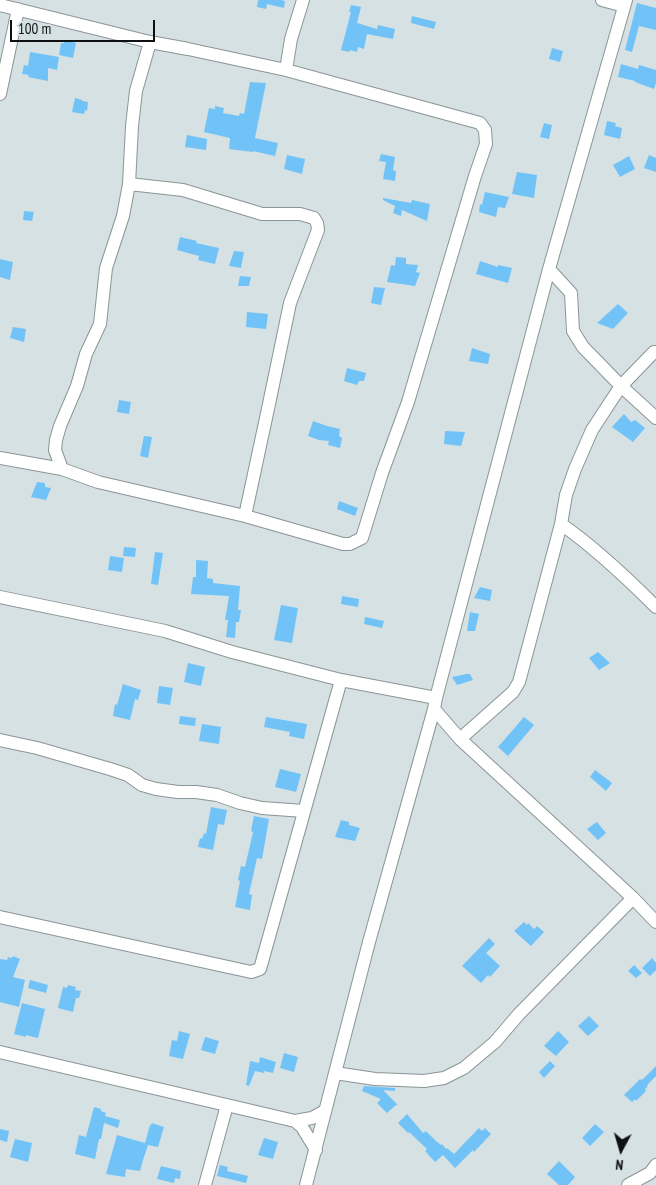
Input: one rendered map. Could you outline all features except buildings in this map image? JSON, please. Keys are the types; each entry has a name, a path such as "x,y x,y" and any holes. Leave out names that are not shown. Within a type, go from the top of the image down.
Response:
{"street":[{"path":"286,70 291,39 304,0"},
{"path":"311,1182 325,1111 372,933 435,704 549,269 625,3 602,0"},
{"path":"0,5 150,42 286,70 480,122 485,130 486,144 408,402 382,473 362,538 350,544 343,544 245,516 98,482 62,469 0,458"},
{"path":"0,94 18,9"},
{"path":"62,469 55,450 60,426 77,386 86,354 100,324 106,268 123,216 129,184 136,91 150,42"},
{"path":"129,184 183,190 262,214 300,214 314,218 318,223 318,230 290,304 245,516"},
{"path":"549,269 571,293 573,331 583,347 656,418"},
{"path":"460,739 512,692 519,682 561,524 566,495 575,468 592,430 621,386 656,352"},
{"path":"561,524 634,585 656,607"},
{"path":"0,597 165,631 232,652 435,704 460,739 633,898 656,922"},
{"path":"0,917 251,972 260,968 341,680"},
{"path":"0,740 37,748 110,769 128,775 142,785 149,787 178,792 217,795 262,808 304,812"},
{"path":"335,1073 375,1079 424,1081 444,1078 464,1068 495,1042 519,1014 633,898"},
{"path":"0,1052 295,1121 312,1118 325,1111"},
{"path":"205,1185 228,1105"},
{"path":"295,1121 302,1127 316,1150"},
{"path":"628,1185 650,1173 656,1165"}]}
